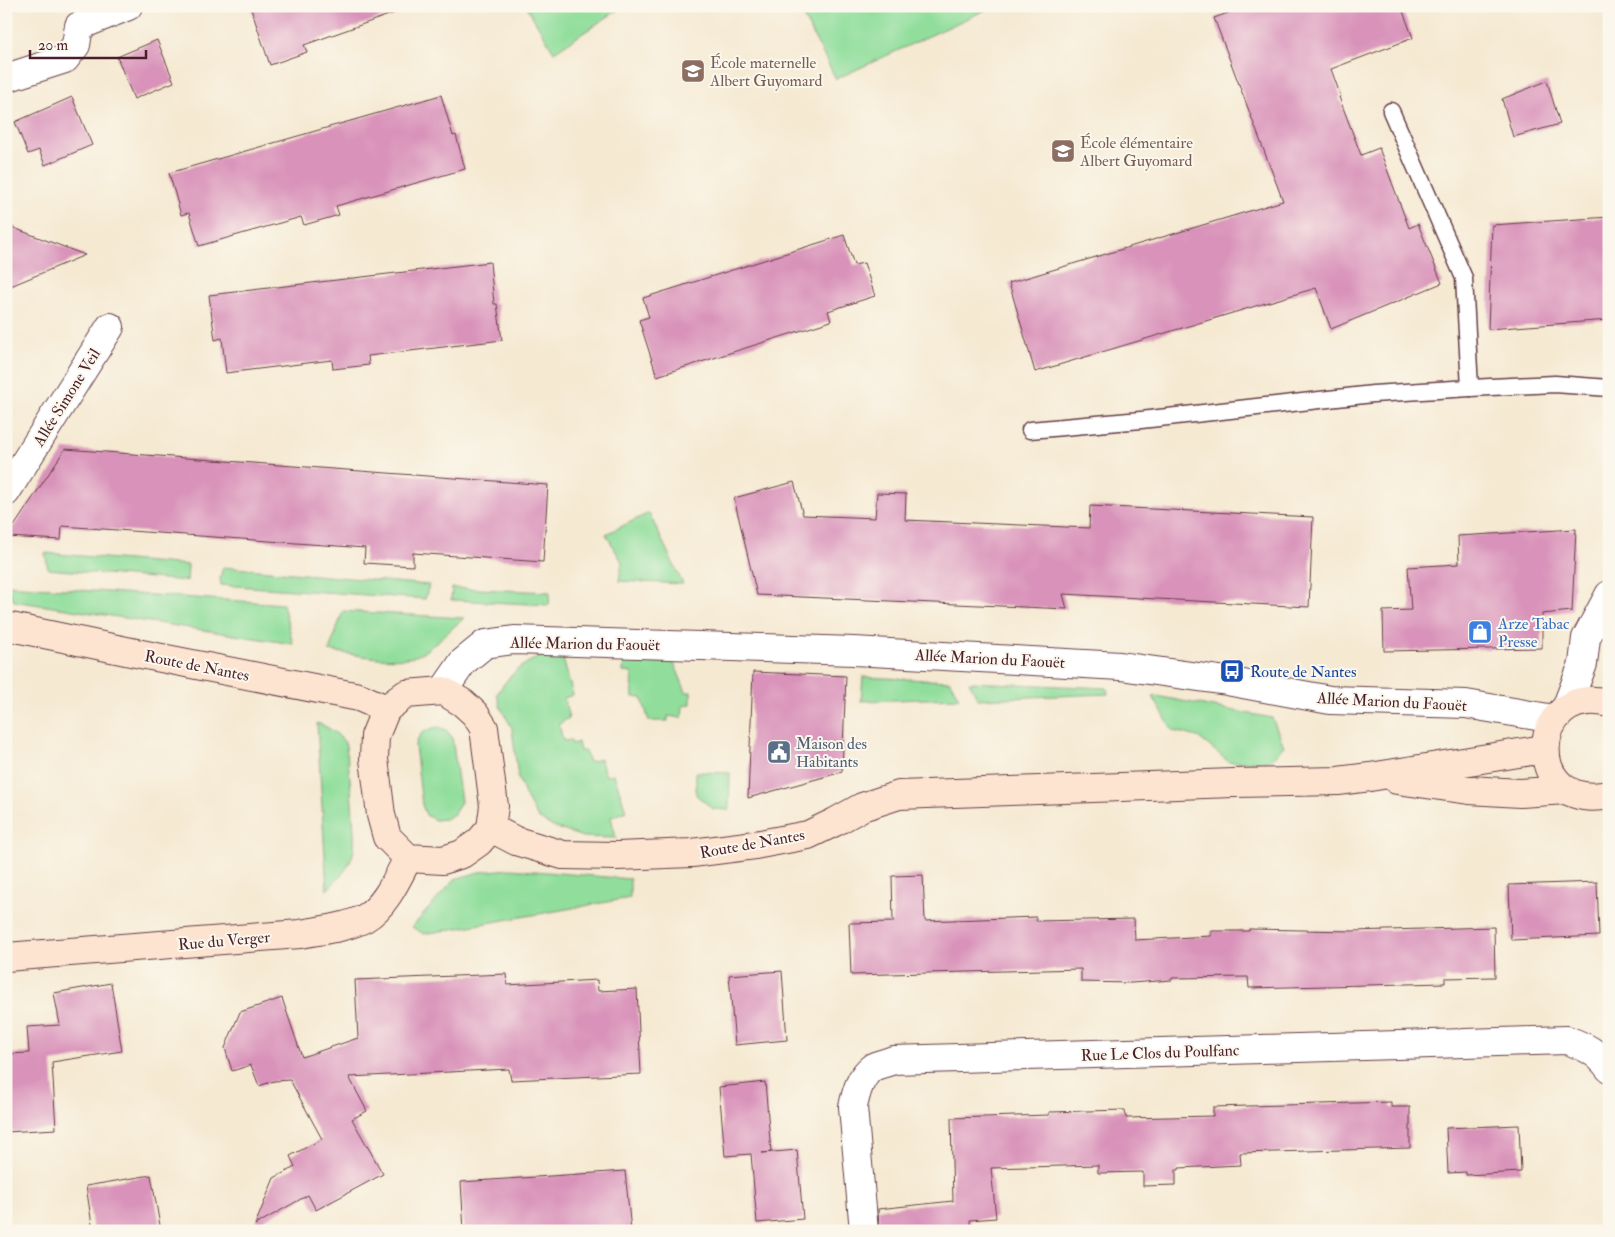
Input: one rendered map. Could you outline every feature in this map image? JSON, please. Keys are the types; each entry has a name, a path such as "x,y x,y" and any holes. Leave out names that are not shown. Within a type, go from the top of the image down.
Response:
{"main road":[{"name":"Route de Nantes","path":"6,626 359,697 386,710"},
{"path":"443,691 463,703 484,728 494,806 491,828 479,842 462,854 443,860 408,858 387,837 381,816 374,760 375,736 386,710 406,694 443,691"},
{"path":"1609,703 1598,700 1581,702 1560,714 1547,734 1544,749 1547,765 1554,779 1566,790 1580,796 1596,798 1609,795"},
{"name":"Route de Nantes","path":"491,828 516,842 564,855 617,856 692,853 755,846 808,835 862,807 899,795 1338,780 1370,777 1544,749"},
{"name":"Route de Nantes","path":"1370,777 1469,790 1520,793 1566,790"},
{"name":"Rue du Verger","path":"6,957 300,934 339,927 365,918 378,906 393,887 408,858"}],"street":[{"path":"6,78 65,59 76,45 79,26 128,6"},
{"name":"Allée Simone Veil","path":"6,492 110,327"},
{"path":"1560,714 1583,664 1586,638 1608,601"},
{"name":"Allée Marion du Faouët","path":"443,691 463,662 485,644 514,640 854,651 1112,665 1227,681 1330,700 1466,704 1560,714"},
{"name":"Rue Le Clos du Poulfanc","path":"864,1231 854,1107 856,1093 862,1079 873,1067 893,1060 1567,1040 1598,1054 1609,1068"}],"lane":[{"path":"1391,111 1464,278 1470,388"},
{"path":"1030,430 1141,420 1373,394 1554,384 1609,388"}],"green space":[{"path":"526,6 624,6 554,52"},
{"path":"798,6 994,6 836,79"},
{"path":"649,513 683,584 619,581 622,562 606,534"},
{"path":"45,553 188,565 187,581 48,569"},
{"path":"223,567 429,585 425,599 221,585 220,578"},
{"path":"6,585 283,604 293,644 14,601"},
{"path":"452,588 550,592 549,605 451,600"},
{"path":"343,611 464,618 423,652 409,658 399,659 329,651"},
{"path":"544,655 562,655 573,695 564,698 569,718 559,724 563,741 571,740 572,744 578,742 580,751 585,751 589,762 600,759 606,776 614,774 626,811 611,817 616,838 583,837 553,827 538,818 518,778 512,728 500,706 497,694 506,681 528,662"},
{"path":"624,655 672,658 686,692 691,692 691,704 683,706 682,718 668,716 668,721 649,721 642,698 633,697 632,673 623,672"},
{"path":"863,677 950,681 959,698 861,701"},
{"path":"969,682 1107,688 1108,694 978,699"},
{"path":"1156,696 1272,718 1284,746 1269,762 1229,762 1198,737 1173,731 1153,697"},
{"path":"317,723 339,736 345,743 354,830 354,850 347,868 327,890"},
{"path":"439,727 446,730 452,737 461,802 454,814 445,819 435,820 426,815 422,805 415,745 424,732"},
{"path":"696,772 730,773 729,810 713,809 696,795"},
{"path":"510,869 630,879 630,898 424,934 412,927 455,879 479,872"}],"building":[{"path":"250,6 399,6 400,11 304,45 307,52 270,65"},
{"path":"1247,6 1401,6 1413,38 1331,69 1341,97 1339,97 1361,155 1379,148 1409,228 1418,224 1442,283 1331,329 1316,288 1035,372 1009,283 1283,201 1214,18"},
{"path":"157,40 174,82 134,99 117,57"},
{"path":"1547,81 1560,124 1513,137 1502,99"},
{"path":"441,95 453,136 456,135 465,169 336,206 339,215 304,225 301,217 199,246 189,213 181,215 169,173"},
{"path":"72,97 92,145 45,165 39,150 28,154 15,122"},
{"path":"1609,217 1609,320 1488,329 1492,225"},
{"path":"6,225 85,255 6,288"},
{"path":"844,235 854,265 864,263 875,296 828,311 831,321 657,376 639,320 649,317 643,298"},
{"path":"490,262 494,304 497,304 502,340 368,356 369,365 333,369 332,360 226,373 222,338 215,340 209,295"},
{"path":"65,449 548,485 543,562 413,553 413,566 364,563 365,548 62,526 61,540 7,537"},
{"path":"794,482 803,515 875,518 877,493 906,494 905,520 1089,528 1090,506 1313,517 1309,607 1063,594 1067,609 757,595 734,498"},
{"path":"1576,529 1572,611 1542,614 1542,648 1384,651 1383,611 1411,610 1408,567 1459,564 1458,536"},
{"path":"753,672 846,676 842,772 748,798"},
{"path":"923,875 925,921 1036,917 1036,921 1134,919 1135,940 1211,936 1211,931 1249,931 1249,929 1352,931 1494,927 1495,977 1445,978 1445,983 1249,988 1248,977 1172,978 1172,980 1131,983 1081,982 1081,969 851,975 849,923 893,922 892,876"},
{"path":"1597,882 1599,936 1511,940 1509,885"},
{"path":"782,971 787,1040 735,1045 729,975"},
{"path":"506,974 507,985 597,980 598,991 637,989 641,1074 511,1080 509,1069 349,1077 367,1111 352,1119 383,1174 316,1210 308,1195 255,1225 274,1178 295,1167 290,1156 322,1139 290,1080 274,1081 259,1086 251,1065 232,1071 225,1048 240,1012 282,998 302,1057 358,1038 355,980"},
{"path":"111,983 122,1051 52,1062 56,1129 6,1132 6,1054 29,1053 27,1027 60,1025 54,993"},
{"path":"765,1082 771,1152 762,1153 797,1150 803,1219 757,1223 751,1154 725,1156 719,1087"},
{"path":"1391,1102 1391,1107 1410,1107 1410,1148 1240,1153 1241,1165 1179,1168 1179,1170 1176,1170 1176,1185 1143,1186 1143,1172 1098,1173 1098,1165 991,1168 996,1218 970,1220 971,1231 879,1231 878,1209 953,1201 951,1118 1049,1115 1049,1112 1125,1110 1126,1118 1213,1116 1213,1107"},
{"path":"1519,1125 1521,1172 1466,1175 1466,1172 1448,1173 1446,1128"},
{"path":"625,1171 631,1231 464,1231 461,1182"},
{"path":"151,1175 161,1231 93,1231 86,1186"}],"place":[{"name":"École maternelle Albert Guyomard","path":"693,71"},
{"name":"École élémentaire Albert Guyomard","path":"1063,151"},
{"name":"Arze Tabac Presse","path":"1480,632"},
{"name":"Route de Nantes","path":"1232,671"},
{"name":"Maison des Habitants","path":"779,752"}]}
